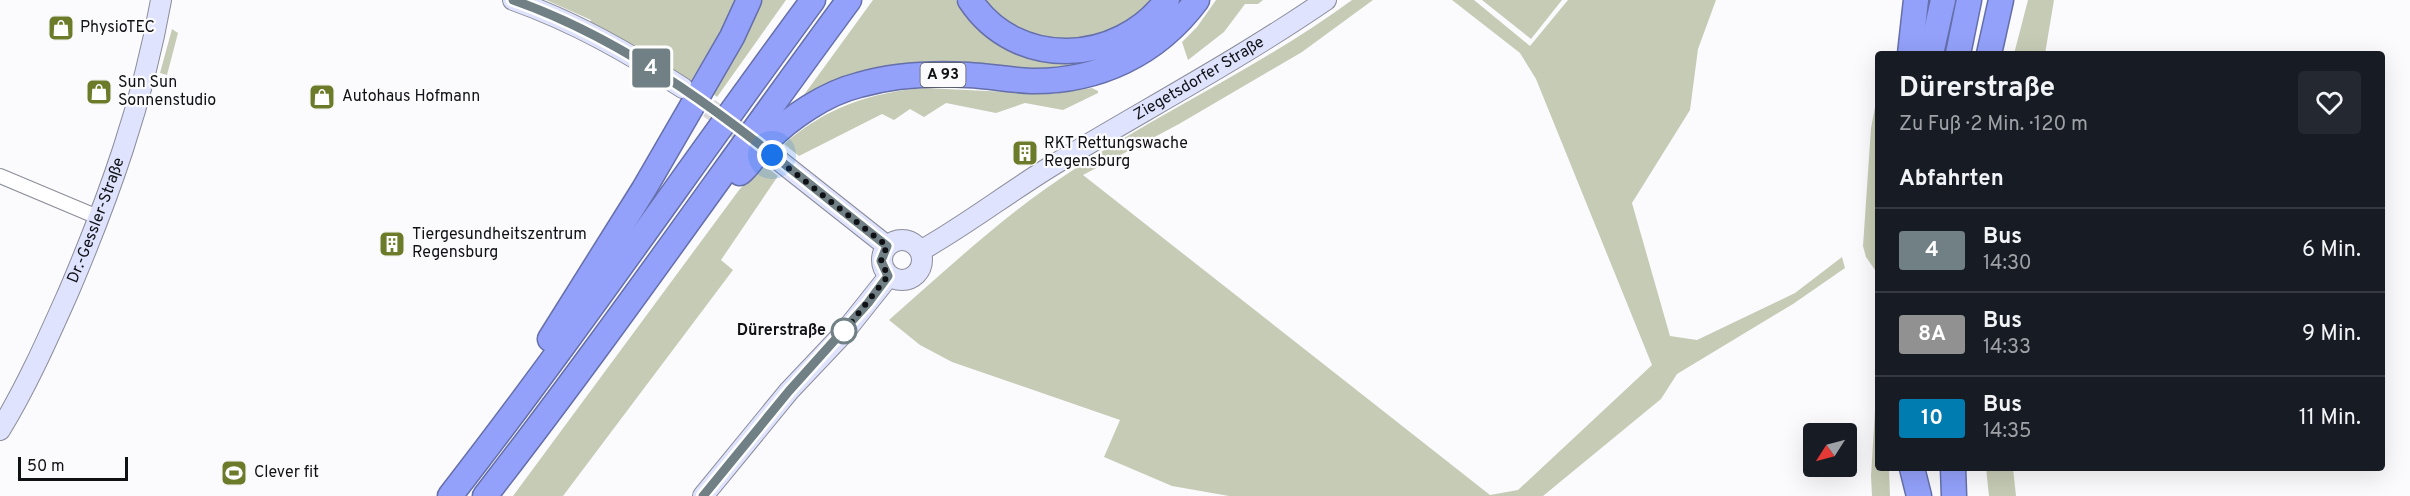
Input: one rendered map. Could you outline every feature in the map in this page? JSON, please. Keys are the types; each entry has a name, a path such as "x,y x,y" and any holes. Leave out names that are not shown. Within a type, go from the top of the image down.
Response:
{"highway":[{"path":"494,440 510,394 550,339 644,189 732,37 748,0"},
{"path":"450,496 632,253 738,101 813,0"},
{"name":"A 93","path":"485,496 705,201 765,113 849,0"},
{"path":"970,0 978,13 998,31 1014,41 1039,49 1063,52 1090,50 1115,40 1142,24 1167,0"},
{"name":"A 93","path":"705,201 743,171 767,141 808,107 857,85 913,75 968,75 1031,81 1071,79 1126,62 1145,51 1173,28 1197,0"},
{"path":"1910,51 1916,0"},
{"path":"1932,51 1943,0"},
{"path":"1959,51 1970,0"},
{"path":"1990,51 2001,0"},
{"path":"1913,471 1919,496"},
{"path":"1924,471 1925,496"},
{"path":"1953,471 1954,496"}],"street":[{"name":"Dr.-Gessler-Straße","path":"0,430 23,391 100,218 138,105 161,0"},
{"path":"513,0 554,15 599,37 629,53 683,88"},
{"name":"Ziegetsdorfer Straße","path":"920,251 949,235 1049,168 1257,45 1326,0"},
{"path":"772,155 887,246"},
{"path":"0,176 100,218"},
{"path":"901,240 909,241 920,251 922,260 917,274 903,280 888,276 881,261 887,246 901,240"},
{"path":"703,496 789,391 868,303 888,276"}],"green space":[{"path":"546,0 736,0 722,29 689,84 590,23 591,20"},
{"path":"758,0 786,0 717,97 712,93"},
{"path":"873,0 956,0 963,13 983,34 1009,49 1037,59 1067,63 1116,56 1057,71 892,65 849,75 801,99"},
{"path":"982,0 1153,0 1129,21 1101,35 1086,39 1055,41 1020,34"},
{"path":"1216,0 1263,0 1258,4 1245,4 1224,32 1188,60 1182,42 1197,27"},
{"path":"1352,0 1373,0 1302,52 1179,124 1083,175 1490,495 1518,490 1652,365 1536,79 1520,53 1452,0 1474,0 1530,46 1568,0 1716,0 1698,49 1690,110 1632,203 1670,336 1697,340 1795,293 1842,257 1845,268 1793,304 1677,374 1661,399 1543,496 1229,496 1172,486 1104,457 1120,420 952,362 920,345 889,320 980,240 1051,185 1110,146 1285,45"},
{"path":"1482,0 1562,0 1531,39"},
{"path":"2028,0 2054,0 2046,51 2015,51"},
{"path":"172,29 178,33 167,75 160,73"},
{"path":"925,88 1052,94 1092,88 1098,93 1063,110 1025,103 996,113 946,103 924,117 910,109 894,120 882,114 799,156 784,144 816,121 850,104 886,93"},
{"path":"1875,107 1875,270 1866,257 1863,246 1871,128"},
{"path":"763,164 778,176 721,260 733,270 563,496 513,496 739,190"},
{"path":"1875,410 1875,471 1889,471 1890,496 1872,496"},
{"path":"1986,471 2013,471 2016,496 1989,496"}],"tunnel":[{"path":"685,90 760,146"}],"bus line":[{"name":"4","path":"513,0 554,15 599,37 629,53 683,88 887,246 881,261 888,276 842,334 789,391 703,496"}],"place":[{"name":"PhysioTEC","path":"61,28"},
{"name":"Sun Sun Sonnenstudio","path":"99,92"},
{"name":"Autohaus Hofmann","path":"322,97"},
{"name":"RKT Rettungswache Regensburg","path":"1025,153"},
{"name":"Tiergesundheitszentrum Regensburg","path":"392,244"},
{"name":"Dürerstraße","path":"844,331"},
{"name":"Clever fit","path":"234,473"}],"route":[{"path":"772,155 887,246 881,261 888,276 842,334 844,331"}]}
